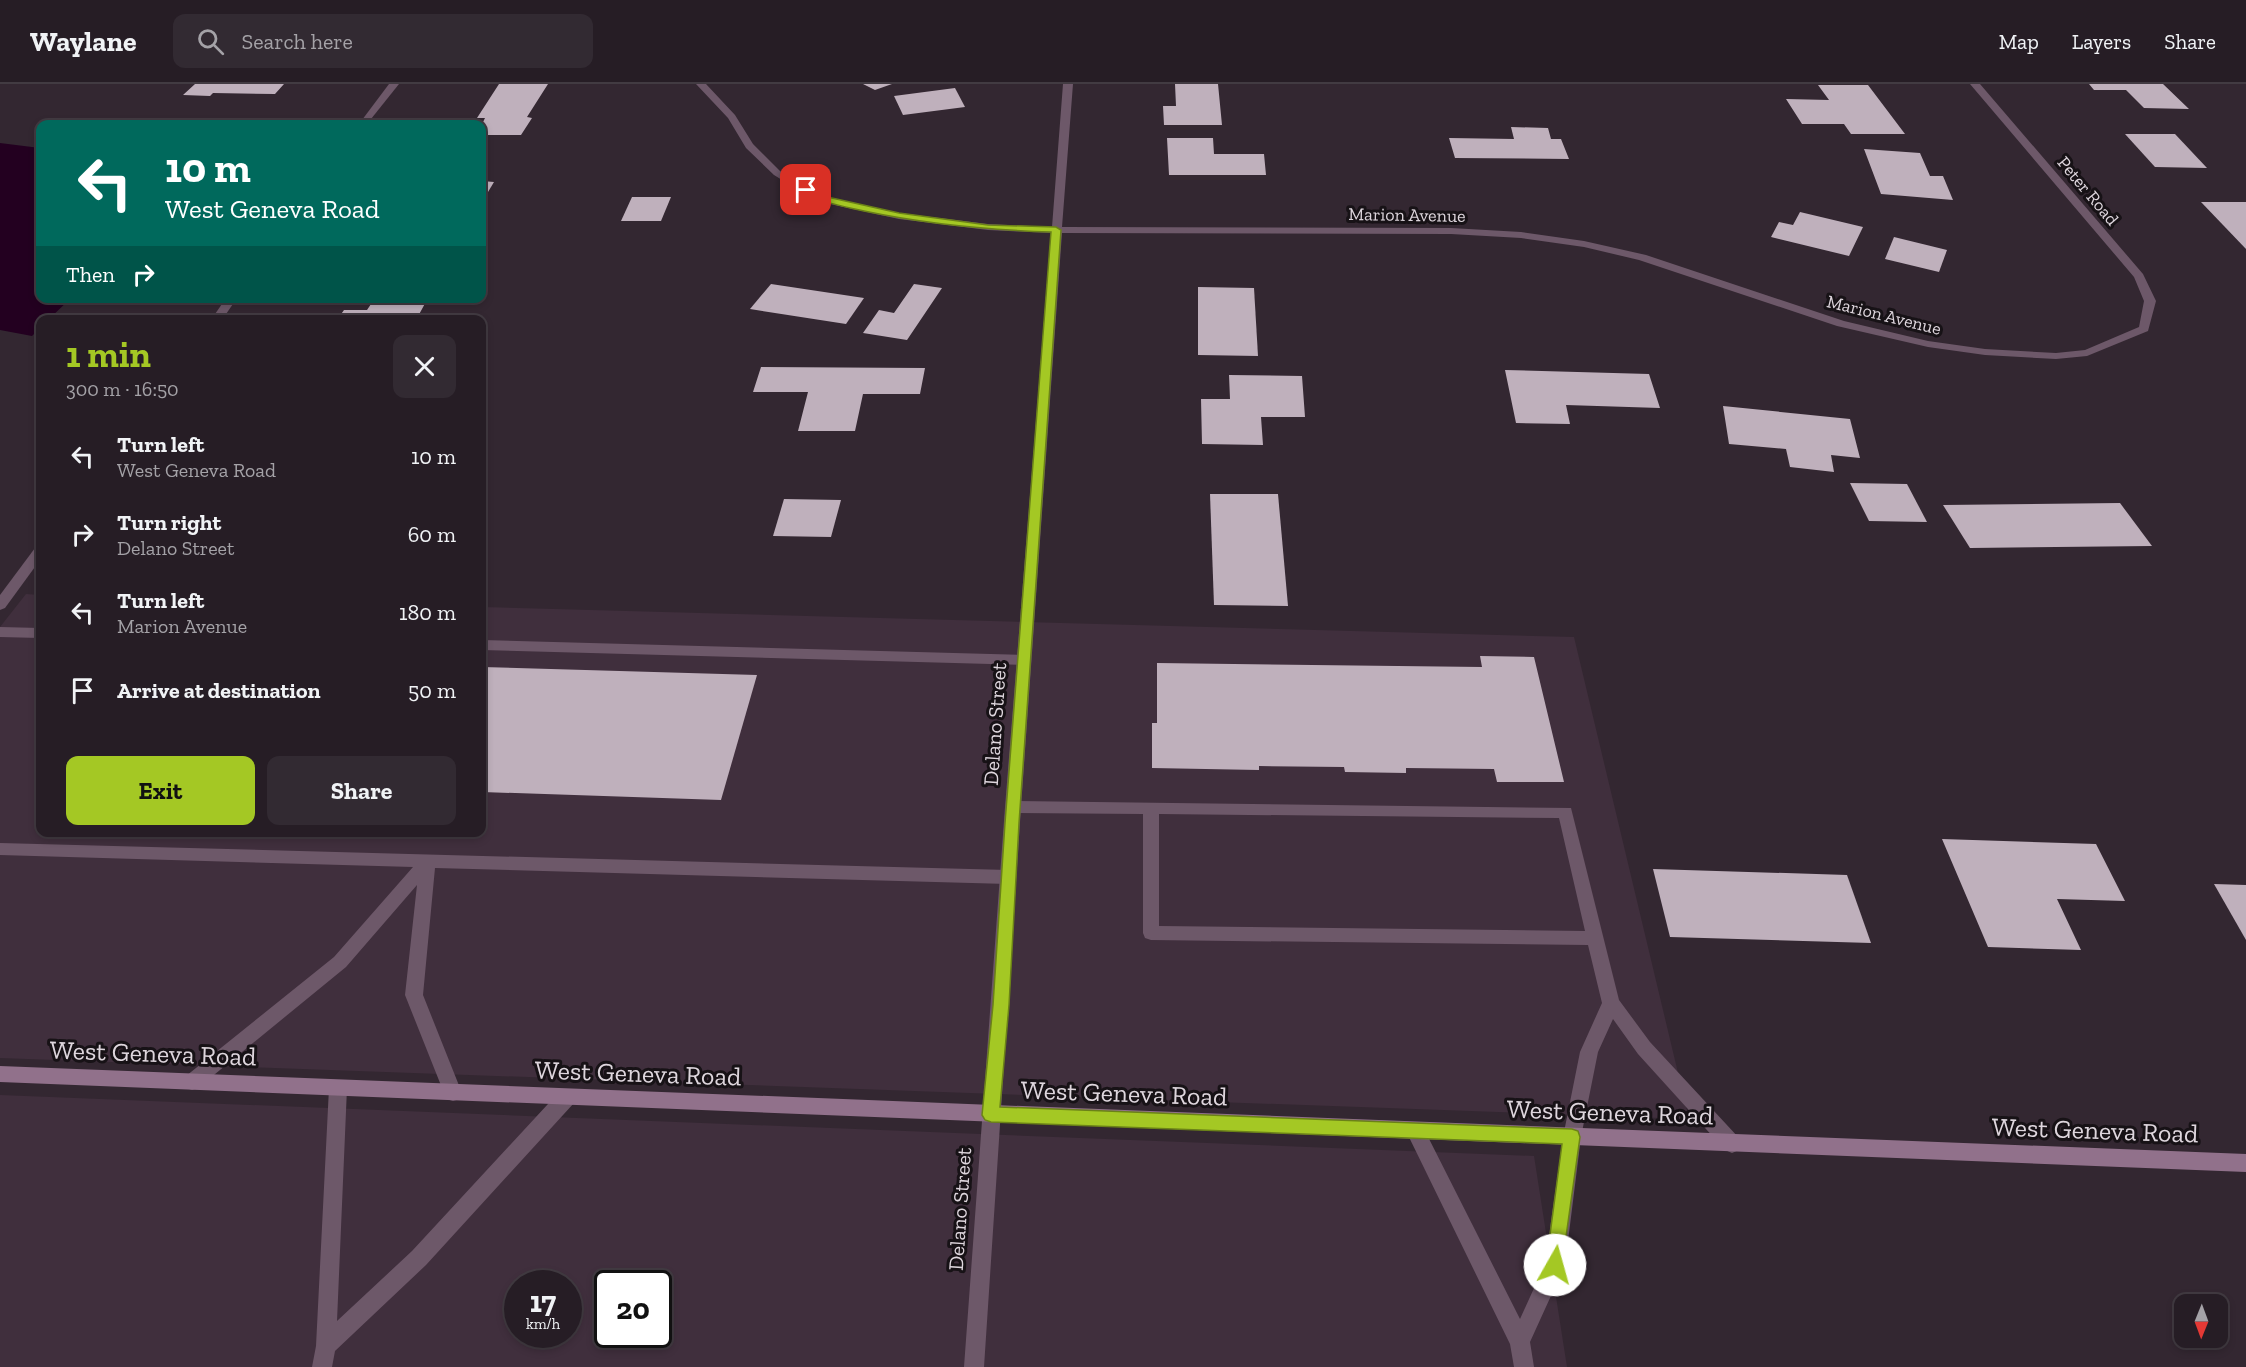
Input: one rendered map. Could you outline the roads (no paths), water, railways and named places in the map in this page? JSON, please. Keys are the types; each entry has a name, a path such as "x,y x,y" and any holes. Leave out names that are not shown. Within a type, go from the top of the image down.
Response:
{"main road":[{"name":"West Geneva Road","path":"0,1074 2246,1163"}],"street":[{"path":"366,120 394,84"},
{"name":"Marion Avenue","path":"701,84 732,117 749,146 777,173 820,199 921,219 988,227 1056,230 1451,231 1521,236 1584,244 1642,257 1841,324 1908,340 1985,352 2056,356 2087,353 2144,329"},
{"name":"Delano Street","path":"974,1367 1013,807 1068,84"},
{"name":"Peter Road","path":"1975,84 2139,276 2150,301 2144,329"},
{"path":"0,605 36,556"},
{"path":"0,632 36,633"},
{"path":"486,645 1024,660"},
{"path":"1013,807 1565,812 1611,1003 1644,1048 1732,1143"},
{"path":"1151,808 1151,933 1596,938"},
{"path":"0,849 1008,877"},
{"path":"192,1082 340,962 428,861"},
{"path":"428,861 414,995 453,1093"},
{"path":"1520,1342 1555,1265 1572,1137 1589,1052 1611,1003"},
{"path":"322,1367 326,1346 338,1088"},
{"path":"326,1346 419,1258 567,1097"},
{"path":"1415,1131 1520,1342 1524,1367"}]}
